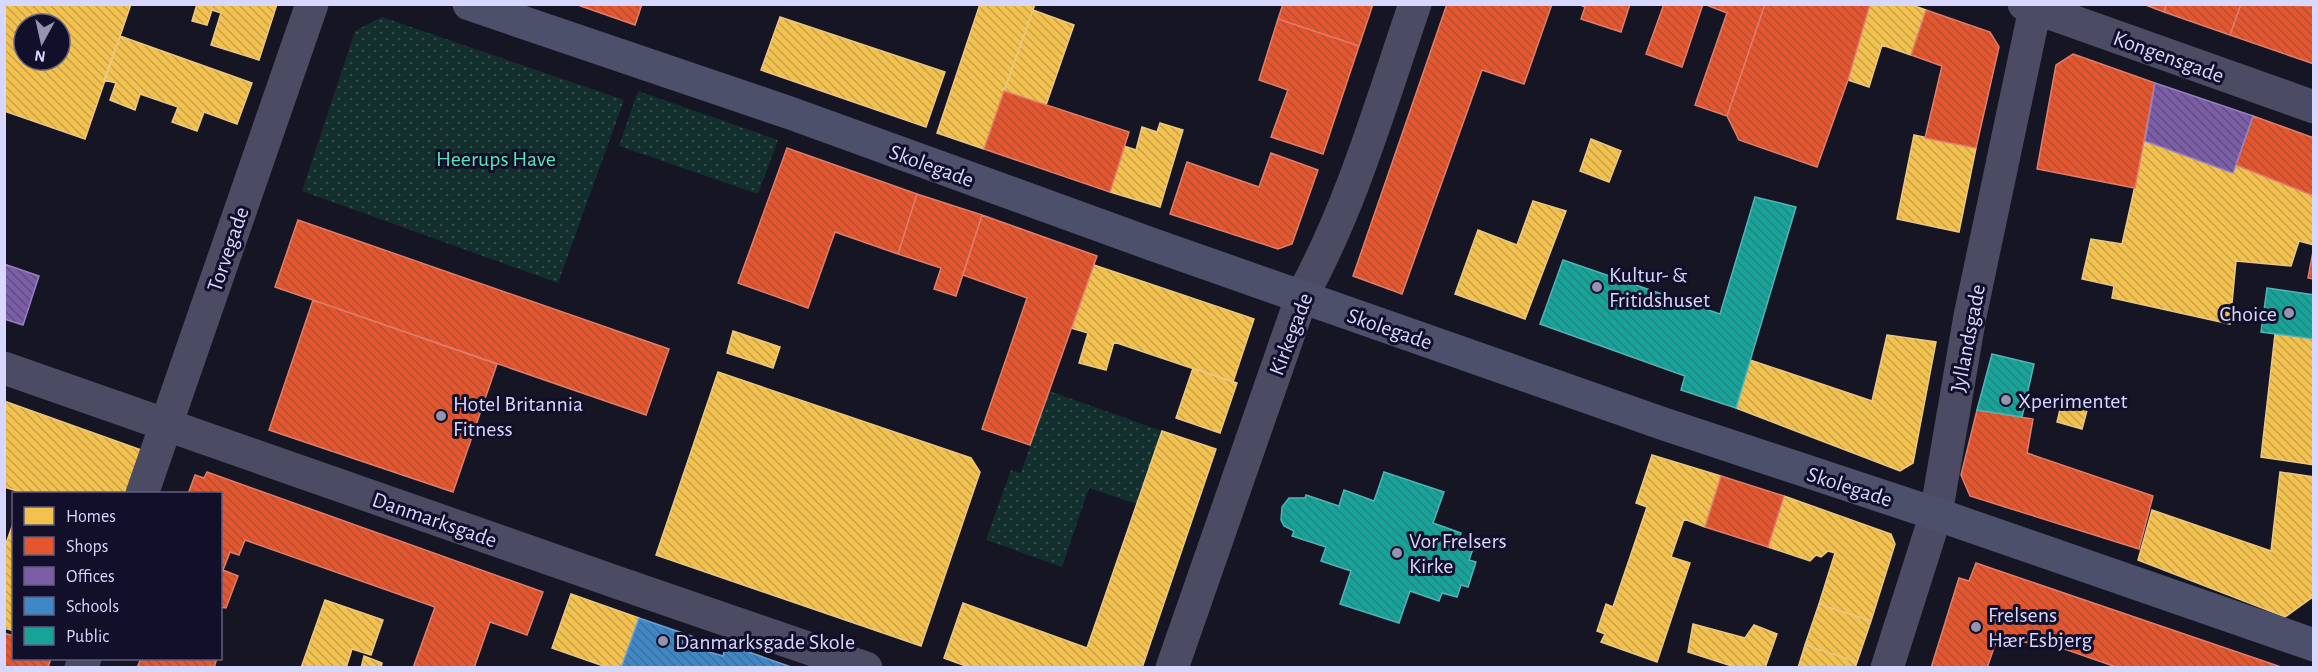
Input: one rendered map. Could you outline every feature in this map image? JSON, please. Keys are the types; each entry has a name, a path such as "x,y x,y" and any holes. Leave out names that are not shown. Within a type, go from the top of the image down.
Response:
{"street":[{"name":"Torvegade","path":"143,492 312,4"},
{"name":"Skolegade","path":"469,4 793,114 1664,424 1936,514 2313,645"},
{"name":"Kirkegade","path":"1173,666 1302,297 1326,254 1415,4"},
{"name":"Kongensgade","path":"2032,6 2313,107"},
{"name":"Jyllandsgade","path":"1887,668 1936,514 1970,316 2032,6"},
{"name":"Danmarksgade","path":"4,368 866,668"}],"green space":[{"name":"Heerups Have","path":"382,17 624,100 558,283 302,191 355,31"},
{"path":"638,91 778,140 758,194 619,146"},
{"path":"1049,391 1162,431 1137,504 1089,488 1062,567 986,540 1011,470 1021,473"}],"building: Homes":[{"path":"4,4 131,4 85,139 4,111"},
{"path":"197,4 277,4 259,60 211,45 221,13 212,10 207,25 192,21"},
{"path":"980,4 1035,4 984,149 937,133"},
{"path":"1870,4 1909,4 1926,10 1911,55 1882,45 1869,87 1848,80"},
{"path":"1033,10 1074,25 1046,105 1004,91"},
{"path":"780,17 945,72 926,127 761,70"},
{"path":"120,36 252,83 237,124 204,112 197,131 172,122 178,107 140,94 135,110 110,100 116,83 104,80"},
{"path":"1160,123 1183,130 1160,207 1110,192 1124,146 1136,150 1142,127 1157,132"},
{"path":"1914,135 1976,148 1959,232 1897,219"},
{"path":"1591,139 1621,151 1609,182 1580,171"},
{"path":"2145,141 2233,173 2236,165 2314,196 2314,245 2299,241 2291,266 2236,261 2230,324 2112,298 2114,286 2082,279 2091,239 2122,244"},
{"path":"1533,201 1566,211 1525,319 1455,294 1478,230 1517,245"},
{"path":"1094,265 1254,319 1233,382 1114,342 1106,370 1079,363 1088,333 1071,328"},
{"path":"733,331 780,347 773,368 727,353"},
{"path":"2275,334 2314,339 2314,465 2261,457"},
{"path":"1887,335 1936,342 1913,463 1900,471 1736,408 1750,360 1872,401"},
{"path":"1193,368 1237,383 1220,433 1176,418"},
{"path":"718,372 971,458 980,472 921,646 656,555"},
{"path":"2063,397 2089,403 2082,429 2057,422"},
{"path":"4,401 144,451 130,492 20,492 4,487"},
{"path":"1162,431 1216,449 1142,668 971,668 944,658 963,603 1087,648"},
{"path":"1652,455 1721,476 1705,527 1684,519 1671,557 1690,563 1657,662 1601,642 1605,634 1597,631 1606,604 1613,607 1647,507 1636,503"},
{"path":"2280,472 2314,477 2314,596 2285,617 2138,560 2152,510 2271,551"},
{"path":"1784,496 1891,534 1895,544 1871,621 1819,604 1835,553 1828,551 1821,557 1816,555 1810,561 1768,547"},
{"path":"12,527 12,630 4,628 4,549"},
{"path":"571,594 639,618 621,668 609,668 552,648"},
{"path":"325,600 383,620 371,655 352,649 346,668 301,668"},
{"path":"1819,604 1871,621 1857,662 1805,645"},
{"path":"1693,624 1745,638 1754,625 1777,634 1765,668 1738,668 1688,652"},
{"path":"1805,645 1857,662 1855,668 1798,668"},
{"path":"364,656 382,663 381,668 361,668"}],"building: Shops":[{"path":"575,4 642,4 635,25"},
{"path":"1283,4 1373,4 1359,46 1278,19"},
{"path":"1447,4 1552,4 1524,84 1482,70 1402,294 1353,276"},
{"path":"1578,4 1630,4 1621,32 1581,19 1585,7"},
{"path":"1664,4 1703,4 1682,67 1646,54"},
{"path":"1704,4 1765,4 1727,116 1695,105 1727,13"},
{"path":"1765,4 1870,4 1848,80 1817,167 1739,140 1727,116"},
{"path":"2143,4 2167,4 2164,12"},
{"path":"2167,4 2241,4 2230,35 2164,12"},
{"path":"2241,4 2314,6 2314,64 2230,35"},
{"path":"1926,10 1990,32 1999,47 1976,148 1925,138 1942,66 1911,55"},
{"path":"1278,19 1359,46 1323,154 1271,137 1288,90 1259,80"},
{"path":"2073,54 2155,83 2135,188 2037,169 2056,65"},
{"path":"1004,91 1129,132 1110,192 984,149"},
{"path":"2253,116 2314,138 2314,196 2236,165"},
{"path":"787,148 917,194 898,254 835,232 808,308 738,283"},
{"path":"1271,153 1318,170 1292,244 1278,249 1170,214 1187,162 1259,187"},
{"path":"917,194 982,215 956,296 934,289 941,268 898,254"},
{"path":"982,215 1097,256 1030,445 982,429 1027,298 963,275"},
{"path":"298,220 669,349 646,415 275,287"},
{"path":"2314,246 2314,279 2308,278"},
{"path":"313,300 497,364 453,492 269,430"},
{"path":"1977,410 2033,419 2027,453 2153,496 2139,549 1970,496 1961,475"},
{"path":"207,472 543,592 527,635 490,622 474,668 413,668 435,607 245,540 239,555 230,552 223,570 238,576 226,608 222,607 222,492 189,492 195,475 204,478"},
{"path":"1721,476 1784,496 1768,547 1705,527"},
{"path":"1976,563 2284,668 2119,668 2030,637 2028,643 1999,633 1987,668 1931,668 1959,578 1969,581"},
{"path":"4,633 12,635 12,660 50,660 48,668 4,668"},
{"path":"140,660 216,660 214,668 137,668"}],"building: Offices":[{"path":"2155,83 2253,116 2233,173 2145,141"},
{"path":"4,264 39,276 23,325 4,319"}],"building: Schools":[{"name":"Danmarksgade Skole","path":"639,618 697,638 694,646 709,652 723,656 726,644 794,668 621,668"}],"building: Public":[{"name":"Kultur- & Fritidshuset","path":"1755,197 1796,207 1736,408 1681,390 1685,376 1540,324 1563,260 1720,314"},
{"name":"Choice","path":"2267,288 2314,295 2314,339 2261,332"},
{"path":"1992,354 2034,364 2022,417 1977,410"},
{"name":"Vor Frelsers Kirke","path":"1384,472 1444,492 1433,523 1461,533 1459,541 1474,546 1469,560 1476,562 1468,587 1461,585 1457,597 1442,593 1439,601 1410,591 1399,623 1340,604 1351,571 1321,561 1326,547 1292,536 1294,531 1284,526 1281,520 1282,507 1289,498 1305,498 1306,495 1339,506 1344,490 1374,501"}],"place":[{"name":"Kultur- & Fritidshuset","path":"1597,287"},
{"name":"Choice","path":"2289,313"},
{"name":"Xperimentet","path":"2006,400"},
{"name":"Hotel Britannia Fitness","path":"441,416"},
{"name":"Vor Frelsers Kirke","path":"1397,553"},
{"name":"Frelsens Hær Esbjerg","path":"1976,627"},
{"name":"Danmarksgade Skole","path":"663,641"}]}
